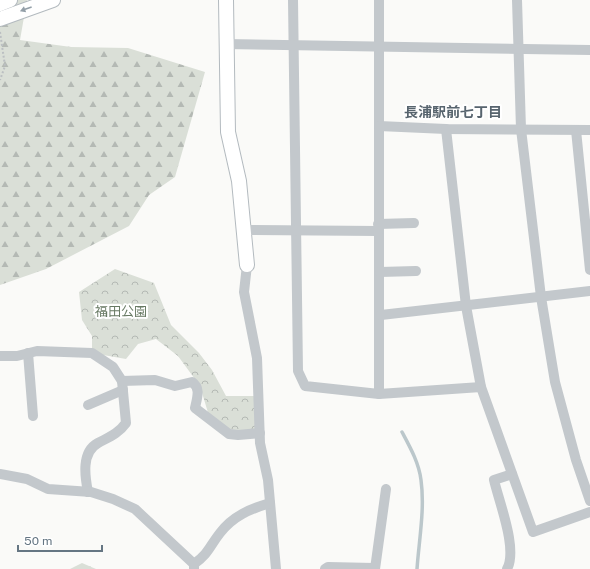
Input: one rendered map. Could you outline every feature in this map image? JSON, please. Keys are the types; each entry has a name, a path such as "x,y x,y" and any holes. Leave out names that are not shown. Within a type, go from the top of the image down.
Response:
{"street":[{"path":"0,4 10,0"},
{"path":"0,19 53,0"},
{"path":"226,0 228,132 239,181 247,266 244,292 256,358 260,434 268,480 276,569"},
{"path":"293,0 298,371 305,386 380,394 480,387"},
{"path":"379,0 378,228 381,315 380,394"},
{"path":"517,0 521,129 541,297 555,382 576,460 590,501"},
{"path":"226,44 590,50"},
{"path":"379,126 446,129 590,130"},
{"path":"446,129 466,306 480,387 533,532 590,512"},
{"path":"576,130 590,270"},
{"path":"244,230 378,228 414,223"},
{"path":"380,272 416,271"},
{"path":"381,315 590,291"},
{"path":"0,356 37,351 92,353 113,367 122,385 126,424 121,430 97,443 91,448 84,472 88,492"},
{"path":"28,353 33,416"},
{"path":"88,405 122,385 155,380 175,386 192,382 196,385 198,390 195,408 229,434 260,434"},
{"path":"0,474 27,479 48,489 88,492 112,499 135,509 168,538 194,567 210,550 219,534 232,519 250,509 270,503"},
{"path":"507,569 510,564 511,548 494,480 512,474"},
{"path":"325,569 328,567 375,569 386,489"}],"path":[{"path":"0,32 5,66 0,80"}],"green space":[{"path":"0,0 27,0 20,40 71,47 128,48 205,72 175,177 149,195 129,226 46,269 0,285"},
{"name":"福田公園","path":"115,269 154,283 171,325 199,353 212,370 226,396 257,396 259,430 233,433 209,416 200,386 178,356 156,339 138,344 126,359 92,353 92,336 82,320 79,292"},
{"path":"82,563 96,569 70,569"}],"waterway":[{"path":"402,432 416,461 421,480 422,513 417,569"}],"district":[{"name":"長浦駅前七丁目","path":"453,112"}]}
